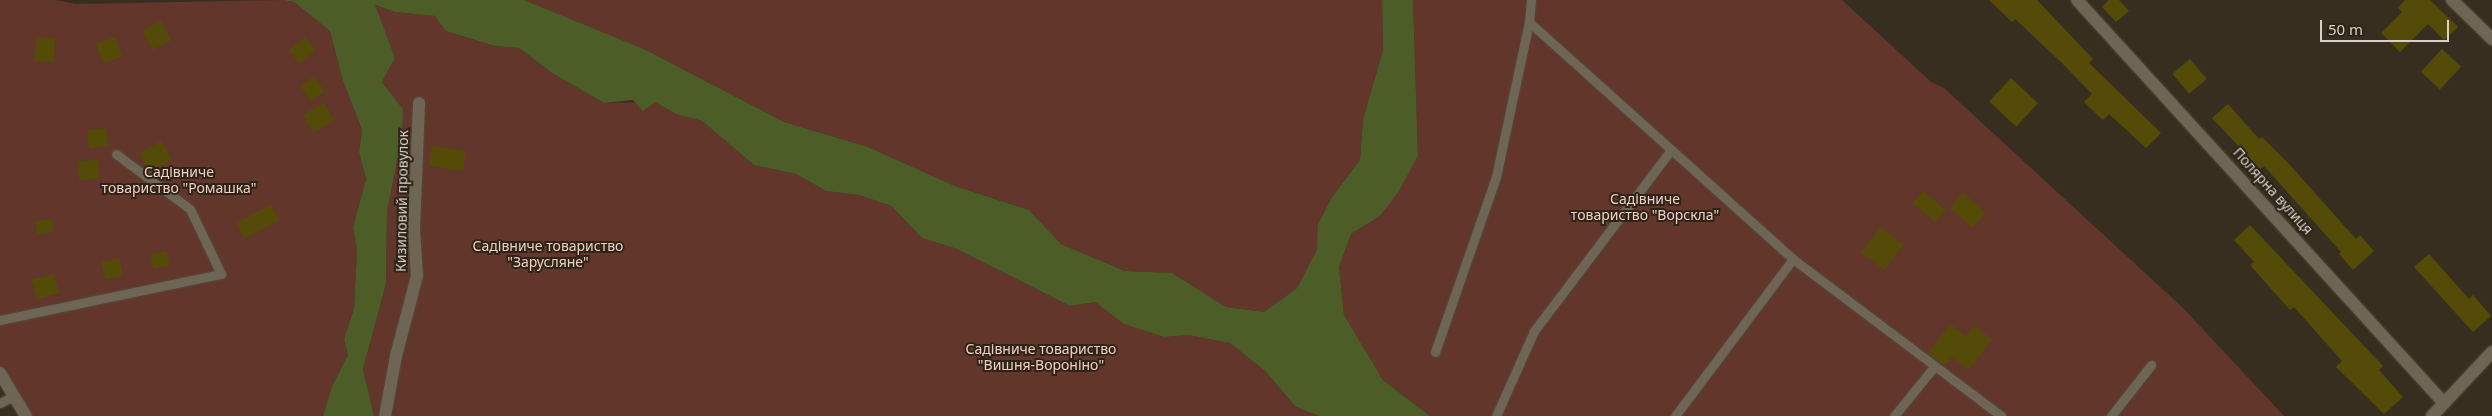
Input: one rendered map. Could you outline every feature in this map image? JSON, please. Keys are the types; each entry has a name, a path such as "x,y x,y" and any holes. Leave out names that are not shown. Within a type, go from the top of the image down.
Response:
{"street":[{"name":"Полярна вулиця","path":"2078,0 2444,403"},
{"path":"2452,0 2492,39"},
{"name":"Кизиловий провулок","path":"385,416 396,356 417,276 414,230 419,103"},
{"path":"2432,416 2492,352"},
{"path":"0,372 26,416"}],"lane":[{"path":"1435,352 1496,177 1531,0"},
{"path":"1528,22 1793,259 2001,416"},
{"path":"1496,416 1534,331 1671,150"},
{"path":"0,320 221,274 190,209 116,154"},
{"path":"1675,416 1793,259"},
{"path":"2111,416 2151,365"},
{"path":"1894,416 1934,366"},
{"path":"0,403 14,396"}],"green space":[{"name":"Садівниче товариство \"Ромашка\"","path":"0,0 55,0 76,4 282,0 294,2 330,31 342,78 362,130 359,152 366,179 353,227 357,250 354,308 344,339 348,355 332,386 323,416 26,416 0,373"},
{"path":"524,0 1382,0 1383,50 1363,119 1360,160 1332,197 1318,224 1318,250 1297,288 1264,312 1226,307 1172,273 1125,271 1061,244 1029,210 955,186 868,147 784,122 644,49"},
{"name":"Садівниче товариство \"Ворскла\"","path":"1413,0 1842,0 1931,82 1944,88 2182,307 2284,416 1430,416 1383,380 1344,315 1339,267 1351,234 1380,216 1418,155"},
{"name":"Садівниче товариство \"Зарусляне\"","path":"374,5 395,12 435,16 447,31 495,46 519,48 552,73 604,103 655,102 676,114 702,121 754,165 796,174 826,191 859,195 891,206 922,238 957,249 1070,306 1095,302 1125,324 1164,337 1188,335 1230,343 1265,371 1296,407 1319,416 374,416 363,369 386,284 387,211 403,109 382,82 395,58"}],"shaded area":[{"path":"282,0 524,0 644,49 784,122 868,147 955,186 1029,210 1061,244 1125,271 1172,273 1226,307 1264,312 1297,288 1317,250 1318,224 1332,197 1360,160 1363,119 1383,50 1382,0 1413,0 1418,155 1399,191 1380,216 1351,234 1339,267 1344,315 1383,380 1430,416 1319,416 1296,407 1265,371 1230,343 1188,335 1164,337 1124,324 1095,302 1070,306 957,249 922,238 891,206 859,195 826,191 796,174 754,165 702,121 676,114 655,102 643,111 633,100 604,103 552,73 519,48 495,46 446,31 435,16 395,12 375,5 395,58 382,82 403,109 402,135 387,211 386,284 363,369 374,416 323,416 332,386 348,355 344,339 354,308 357,250 353,227 366,179 359,152 362,130 342,78 330,31 294,2"}],"building":[{"path":"1989,0 2037,0 2093,59 2089,63 2161,133 2146,148 2109,114 2103,120 2084,102 2092,94 2015,19 2012,22"},
{"path":"2109,0 2119,0 2129,11 2116,22 2102,7"},
{"path":"2405,0 2430,0 2458,27 2444,40 2428,24 2400,52 2381,33 2402,12 2398,8"},
{"path":"161,21 171,41 152,50 142,31"},
{"path":"36,37 55,38 54,62 35,61"},
{"path":"115,37 122,57 103,63 96,44"},
{"path":"305,37 316,50 300,64 289,50"},
{"path":"2442,49 2461,67 2440,89 2421,72"},
{"path":"2190,59 2207,79 2189,94 2172,74"},
{"path":"314,76 325,92 311,101 300,86"},
{"path":"2011,78 2038,103 2016,127 1989,101"},
{"path":"324,103 334,121 313,133 303,115"},
{"path":"2228,104 2259,139 2262,137 2289,164 2356,239 2360,235 2374,251 2353,270 2339,254 2341,252 2264,166 2260,169 2212,118"},
{"path":"106,128 108,146 89,148 87,130"},
{"path":"161,141 172,160 150,173 139,154"},
{"path":"432,146 466,151 463,171 429,166"},
{"path":"98,160 99,179 79,180 78,161"},
{"path":"1923,191 1946,210 1936,223 1913,203"},
{"path":"1963,193 1986,213 1973,228 1950,208"},
{"path":"271,205 279,221 244,239 236,223"},
{"path":"52,219 54,232 37,234 35,222"},
{"path":"2250,225 2383,366 2379,370 2403,397 2384,414 2336,367 2342,361 2294,307 2290,310 2250,265 2254,262 2234,240"},
{"path":"1881,227 1904,245 1884,270 1861,252"},
{"path":"167,251 170,266 153,269 150,254"},
{"path":"2429,254 2469,299 2473,295 2491,316 2473,332 2414,267"},
{"path":"119,258 123,276 106,280 101,262"},
{"path":"54,274 59,293 37,299 32,280"},
{"path":"1950,324 1966,336 1974,326 1992,339 1969,370 1952,357 1945,366 1928,353"}],"park label":[{"name":"Садівниче товариство \"Вишня-Вороніно\"","path":"1041,358"}]}
